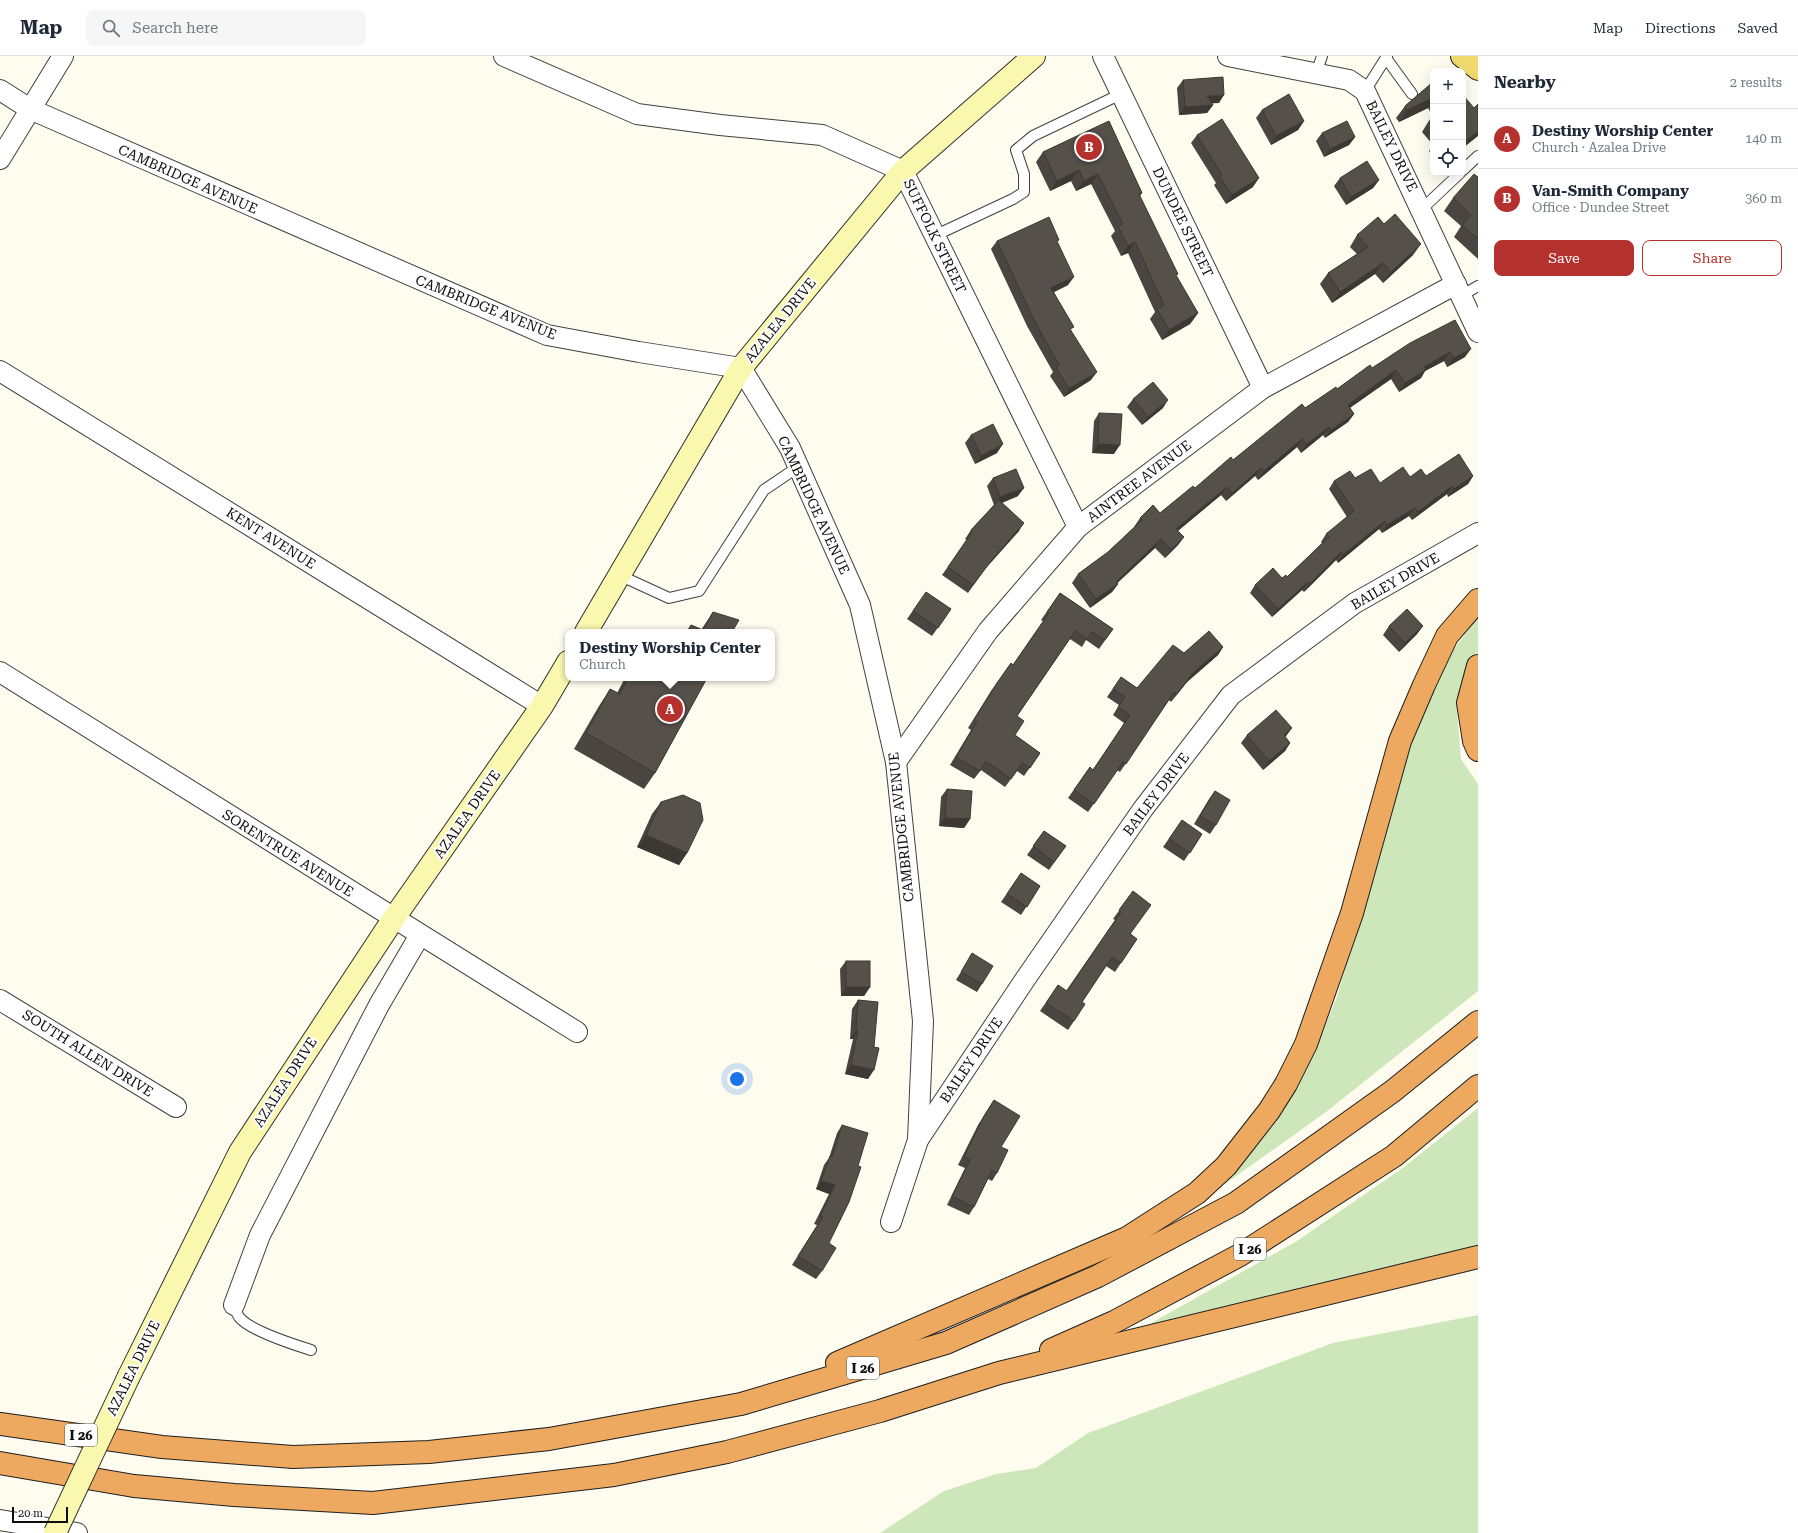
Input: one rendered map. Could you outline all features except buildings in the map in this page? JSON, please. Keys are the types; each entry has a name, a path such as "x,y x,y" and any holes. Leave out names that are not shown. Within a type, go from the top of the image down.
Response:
{"highway":[{"path":"741,1404 1127,1238 1197,1193 1226,1166 1269,1111 1286,1084 1306,1044 1352,913 1400,741 1447,636 1478,600"},
{"path":"1478,666 1468,703 1474,742 1478,750"},
{"name":"I 26","path":"0,1424 162,1447 293,1457 429,1452 549,1439 741,1404 946,1342 1098,1276 1236,1203 1393,1091 1478,1022"},
{"name":"I 26","path":"0,1463 134,1486 234,1495 373,1503 614,1475 727,1452 880,1412 999,1373 1114,1322 1240,1255 1394,1156 1478,1086"},
{"path":"999,1373 1478,1257"}],"main road":[{"path":"1462,56 1478,69"}],"street":[{"path":"0,159 63,56"},
{"name":"SUFFOLK STREET","path":"504,56 637,114 822,136 903,171 1078,527"},
{"name":"AZALEA DRIVE","path":"588,629 741,368 903,171 1034,56"},
{"name":"DUNDEE STREET","path":"1103,56 1263,388"},
{"name":"BAILEY DRIVE","path":"1228,56 1319,65 1349,80 1365,91 1422,209 1478,332"},
{"name":"CAMBRIDGE AVENUE","path":"0,90 30,109 547,335 639,352 741,368 790,448 860,605 896,762 923,1021 918,1140 892,1222"},
{"name":"AINTREE AVENUE","path":"896,762 988,631 1078,527 1263,388 1458,290"},
{"name":"KENT AVENUE","path":"0,371 542,706"},
{"name":"BAILEY DRIVE","path":"918,1140 1026,978 1139,816 1231,695 1355,603 1478,532"},
{"name":"AZALEA DRIVE","path":"55,1533 129,1376 240,1152 394,918 542,706 565,667"},
{"name":"SORENTRUE AVENUE","path":"0,672 577,1032"},
{"path":"234,1305 260,1235 379,1005 420,935"},
{"name":"SOUTH ALLEN DRIVE","path":"0,1000 176,1107"},
{"path":"0,1520 77,1533"}],"lane":[{"path":"1365,91 1387,57 1412,94"},
{"path":"934,236 1013,199 1024,192 1024,174 1016,150 1033,136 1121,94"},
{"path":"1466,168 1477,161"},
{"path":"1422,209 1457,176"},
{"path":"1458,290 1478,286"},
{"path":"619,575 670,598 699,592 764,490 798,467"},
{"path":"234,1305 239,1317 255,1328 278,1339 312,1350"}],"green space":[{"path":"1478,617 1478,652 1471,662 1457,712 1461,759 1478,784 1478,991 1326,1112 1211,1194 1246,1159 1277,1121 1313,1055 1337,997 1415,726 1454,649"},
{"path":"1478,1108 1478,1249 1130,1335 1297,1241 1404,1167"},
{"path":"1478,1315 1478,1533 880,1533 944,1491 996,1474 1036,1468 1088,1433 1333,1343"}],"place":[{"name":"Van-Smith Company","path":"1089,147"},
{"name":"Destiny Worship Center","path":"670,709"}]}
